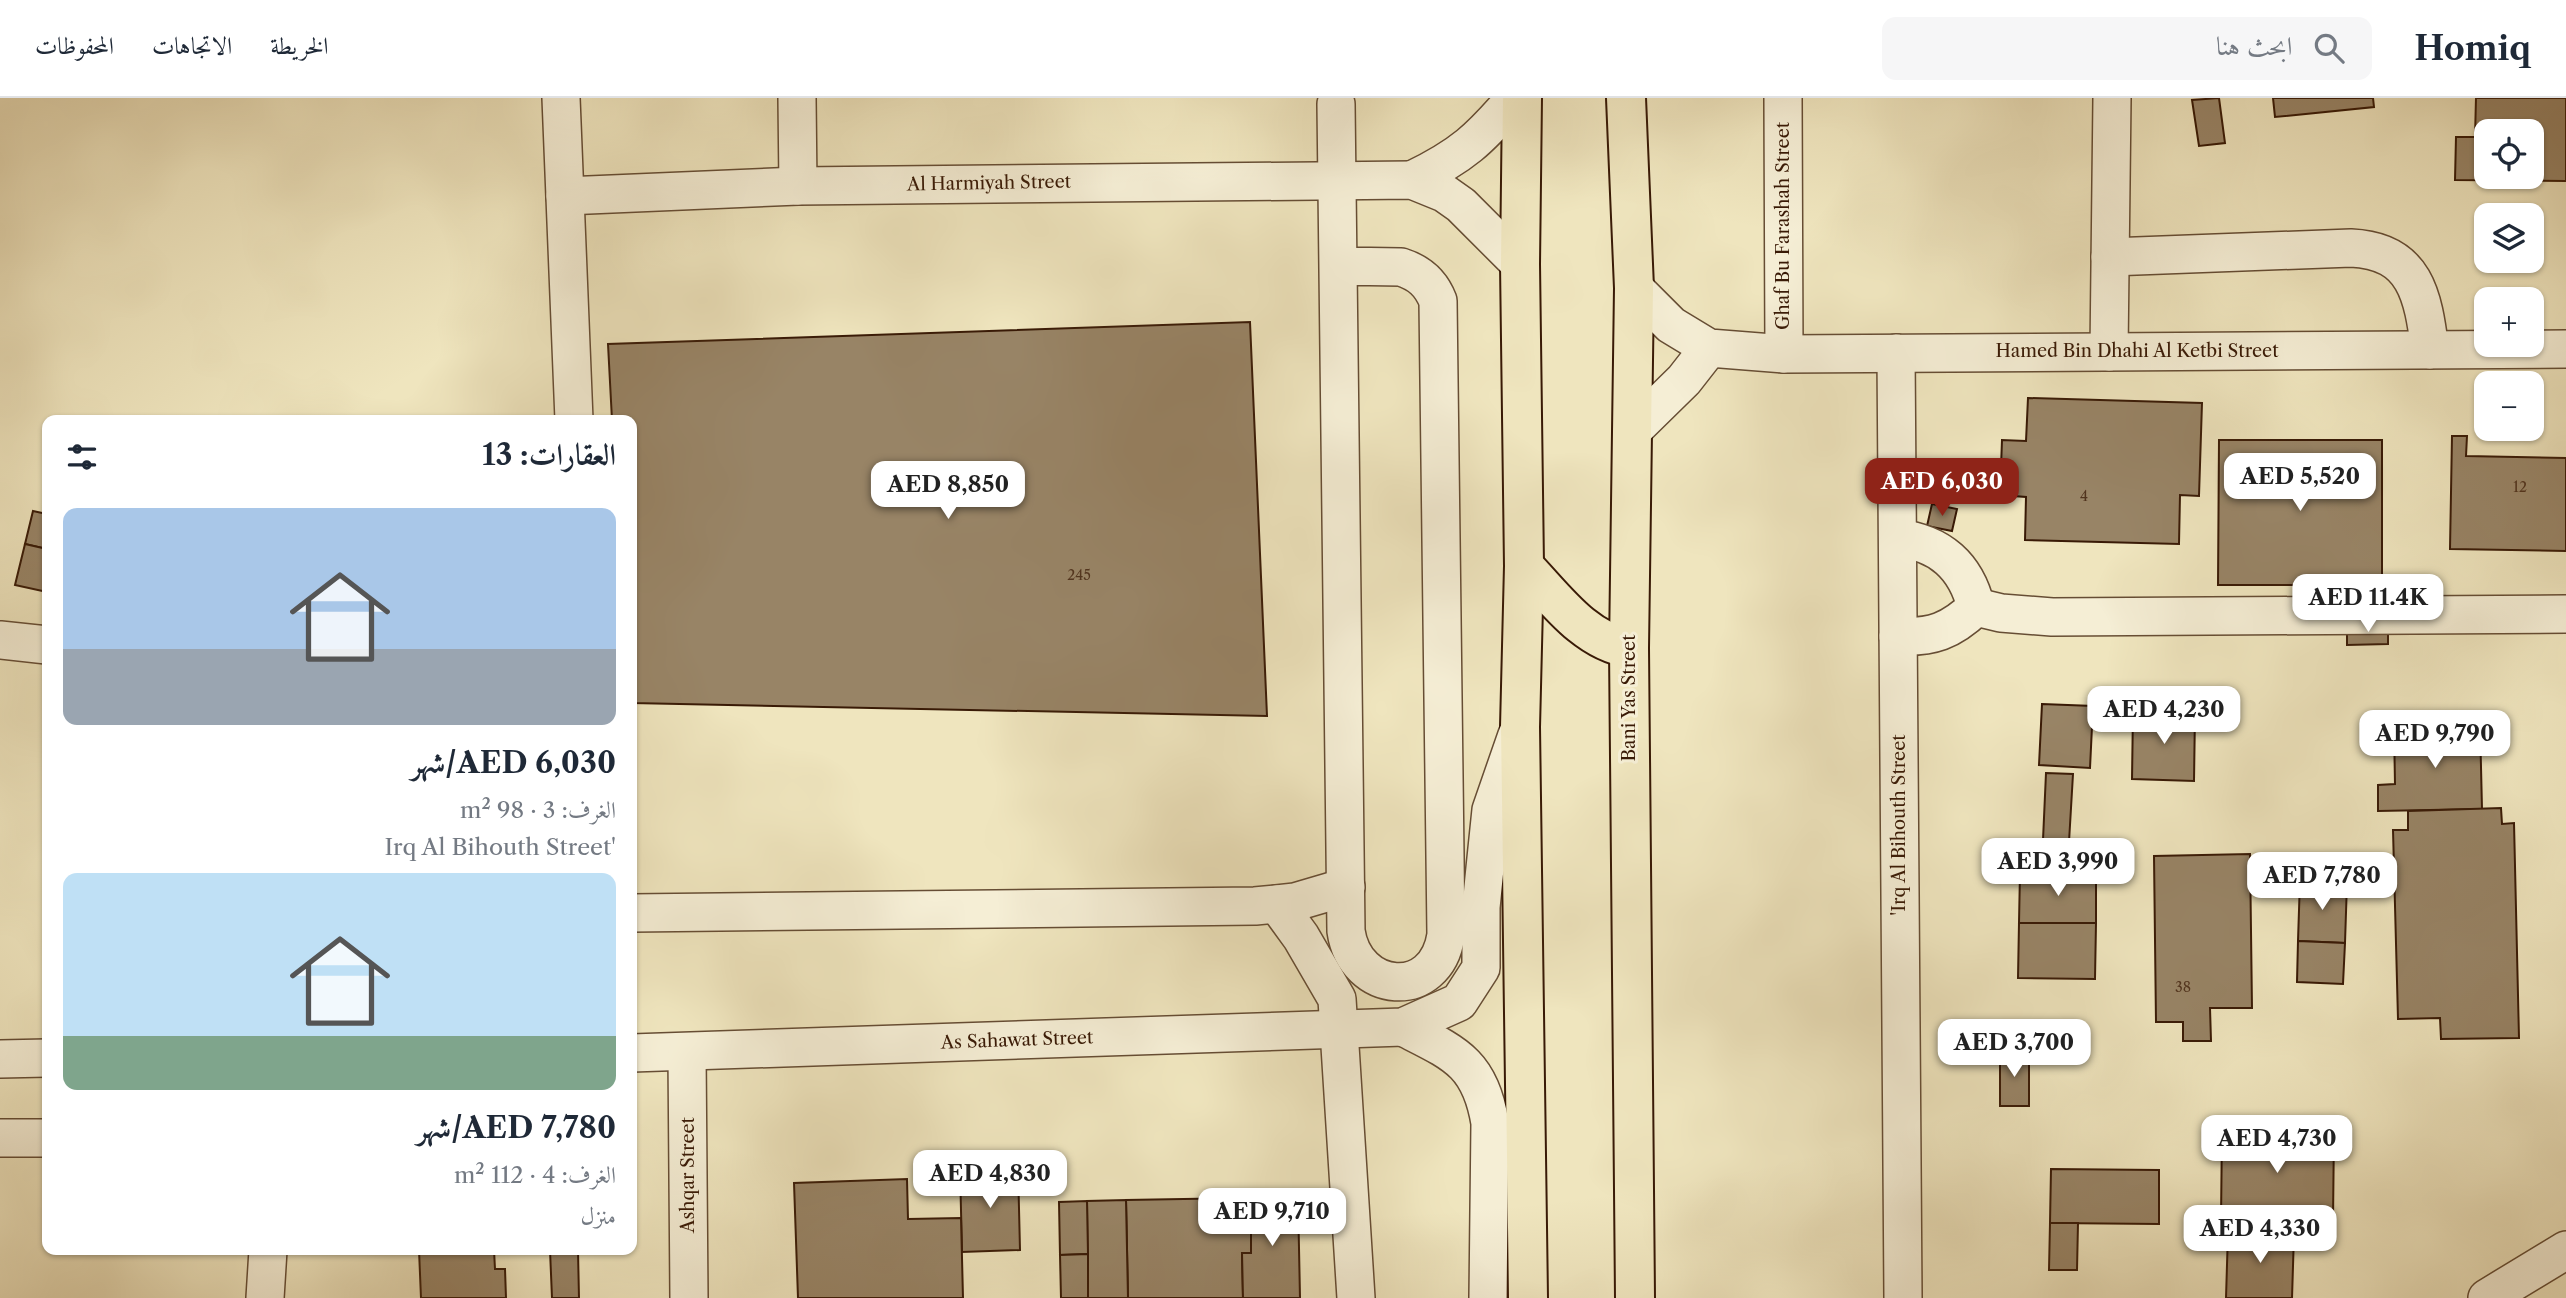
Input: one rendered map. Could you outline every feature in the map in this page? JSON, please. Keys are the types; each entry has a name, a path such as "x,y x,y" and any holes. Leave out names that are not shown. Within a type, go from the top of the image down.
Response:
{"main road":[{"path":"1522,98 1520,264 1524,566 1520,727 1528,1298"},
{"name":"Bani Yas Street","path":"1626,98 1634,288 1629,648 1635,1298"},
{"path":"1524,566 1587,631 1613,646 1629,648"}],"street":[{"path":"561,98 574,415"},
{"path":"797,98 798,186"},
{"name":"Al Harmiyah Street","path":"1412,180 1464,151 1515,98"},
{"name":"Ghaf Bu Farashah Street","path":"1783,98 1784,354"},
{"path":"2109,352 2112,98"},
{"path":"1336,104 1338,179 1338,266 1346,887 1348,946 1354,959 1364,970 1380,978 1397,982 1409,981 1431,970 1439,960 1446,935 1438,301 1428,282 1411,270 1401,267 1338,266"},
{"name":"Al Harmiyah Street","path":"565,196 798,186 1412,180 1444,193 1461,205 1520,264"},
{"path":"2110,257 2351,248 2372,251 2393,259 2414,280 2425,307 2430,350"},
{"name":"Hamed Bin Dhahi Al Ketbi Street","path":"1634,288 1671,325 1709,348 1784,354 2566,349"},
{"path":"1632,431 1684,380 1709,348"},
{"name":"'Irq Al Bihouth Street","path":"1896,353 1903,1298"},
{"path":"1898,538 1917,540 1950,558 1963,573 1972,590 1976,607"},
{"path":"1976,607 2001,613 2052,617 2566,614"},
{"path":"1898,636 1919,637 1940,632 1960,622 1976,607"},
{"path":"0,640 42,644"},
{"name":"As Sahawat Street","path":"637,1053 1403,1027 1459,1002 1481,968 1481,906 1491,810 1520,727"},
{"path":"637,913 1277,904 1295,902 1346,887"},
{"path":"1277,904 1301,937 1337,999 1356,1298"},
{"name":"As Sahawat Street","path":"1403,1027 1463,1061 1477,1079 1486,1100 1490,1123 1488,1298"},
{"name":"Ashqar Street","path":"687,1053 689,1298"},
{"path":"0,1059 42,1058"},
{"path":"0,1138 42,1138"},
{"path":"2487,1298 2566,1250"},
{"path":"265,1298 268,1255"}],"building":[{"path":"2219,98 2225,143 2199,146 2192,100"},
{"path":"2273,98 2373,98 2374,107 2275,117"},
{"path":"2476,98 2566,98 2566,181 2544,181 2544,119 2475,119"},
{"path":"2456,137 2474,137 2474,180 2455,180"},
{"path":"1250,322 1267,716 637,703 637,415 612,415 608,344"},
{"path":"2028,398 2202,403 2199,496 2180,495 2179,544 2025,540 2026,497 2000,495 2002,440 2026,441"},
{"path":"2452,436 2467,436 2466,456 2566,458 2566,551 2450,549"},
{"path":"2219,440 2382,440 2382,585 2218,585"},
{"path":"1932,504 1957,509 1952,531 1927,526"},
{"path":"33,511 42,513 42,548 25,544"},
{"path":"25,544 42,548 42,591 15,585"},
{"path":"2388,623 2388,644 2347,645 2347,625"},
{"path":"2042,704 2093,706 2090,768 2039,765"},
{"path":"2133,711 2195,713 2194,781 2132,779"},
{"path":"2480,725 2482,809 2378,811 2378,785 2395,784 2394,727"},
{"path":"2046,773 2073,774 2069,842 2043,840"},
{"path":"2501,808 2502,824 2514,823 2519,1038 2441,1039 2440,1018 2398,1019 2393,830 2408,830 2408,811"},
{"path":"2012,849 2060,850 2060,873 2012,872"},
{"path":"2250,854 2252,1008 2210,1008 2211,1041 2183,1041 2183,1022 2156,1022 2154,856"},
{"path":"2020,872 2096,873 2096,923 2019,923"},
{"path":"2300,880 2347,882 2345,943 2298,941"},
{"path":"2019,923 2096,923 2095,979 2018,978"},
{"path":"2298,941 2345,943 2343,984 2297,982"},
{"path":"2000,1052 2029,1052 2029,1106 2000,1106"},
{"path":"2222,1128 2334,1130 2333,1221 2221,1220"},
{"path":"1018,1167 1020,1250 962,1252 960,1169"},
{"path":"2051,1169 2159,1170 2159,1224 2050,1223"},
{"path":"907,1179 908,1219 961,1218 963,1298 798,1298 794,1183"},
{"path":"1241,1198 1242,1228 1251,1227 1251,1253 1242,1253 1243,1298 1128,1298 1126,1200"},
{"path":"1241,1198 1298,1198 1300,1298 1243,1298 1242,1253 1251,1253 1251,1227 1242,1228"},
{"path":"1126,1200 1128,1298 1088,1298 1087,1201"},
{"path":"1087,1201 1088,1254 1060,1255 1059,1202"},
{"path":"2050,1223 2078,1223 2077,1270 2049,1270"},
{"path":"2228,1232 2294,1234 2292,1298 2226,1298"},
{"path":"1088,1254 1088,1298 1061,1298 1060,1255"},
{"path":"419,1255 494,1255 495,1269 505,1269 506,1298 421,1298"},
{"path":"550,1255 578,1255 579,1298 552,1298"}]}
